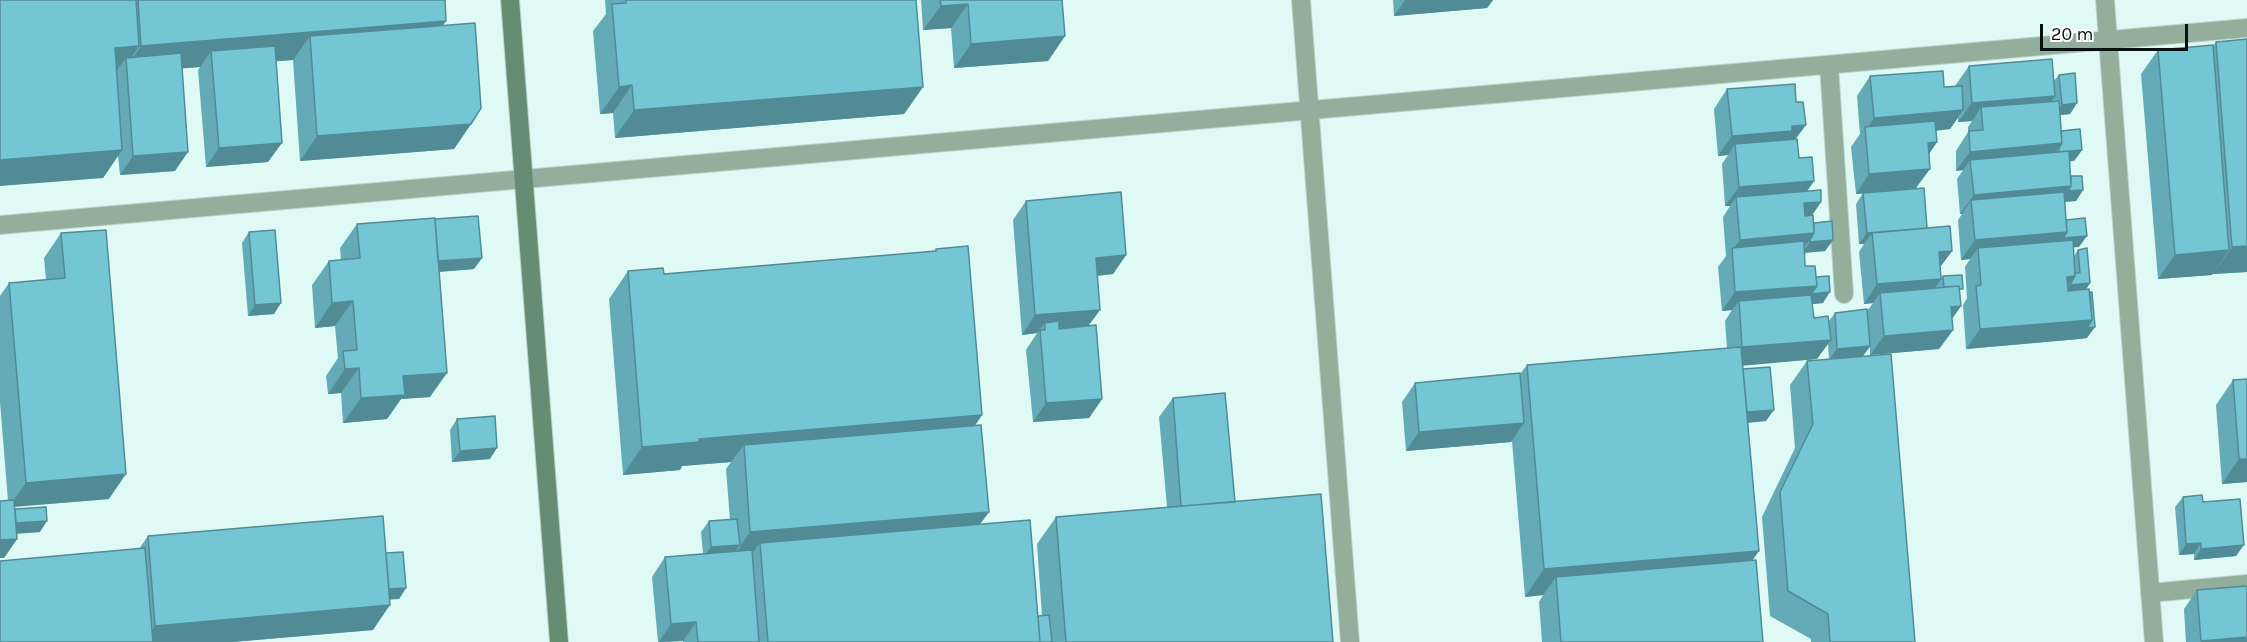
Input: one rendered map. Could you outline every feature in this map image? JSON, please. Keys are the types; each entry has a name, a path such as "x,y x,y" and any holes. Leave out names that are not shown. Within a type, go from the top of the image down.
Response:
{"street":[{"path":"510,0 559,642"},
{"path":"1301,0 1350,642"},
{"path":"2105,0 2154,642"},
{"path":"0,225 2247,28"},
{"path":"1829,65 1844,294"},
{"path":"2150,593 2247,584"}],"building":[{"path":"0,0 136,0 139,46 115,48 122,150 0,160"},
{"path":"138,0 445,0 446,21 141,46"},
{"path":"626,0 916,0 923,87 634,110 632,85 619,87 612,4 626,3"},
{"path":"940,0 1062,0 1065,36 971,44 968,4 941,6"},
{"path":"475,23 481,108 471,124 317,136 310,36"},
{"path":"2247,39 2247,246 2232,247 2216,42"},
{"path":"2213,45 2229,250 2175,255 2158,50"},
{"path":"275,46 282,143 219,148 211,51"},
{"path":"181,53 188,152 133,156 126,58"},
{"path":"2052,59 2055,96 1972,103 1969,66"},
{"path":"1943,71 1944,87 1962,86 1963,110 1874,118 1870,76"},
{"path":"2075,73 2077,103 2062,105 2059,75"},
{"path":"1795,84 1796,102 1803,102 1806,125 1792,126 1792,131 1732,136 1727,89"},
{"path":"2059,101 2062,143 1970,152 1969,131 1983,130 1981,107"},
{"path":"1935,121 1937,142 1928,143 1930,169 1869,174 1865,127"},
{"path":"2080,129 2082,150 2059,152 2062,143 2061,131"},
{"path":"1797,139 1799,158 1812,157 1814,181 1739,187 1735,144"},
{"path":"2069,151 2071,186 1974,195 1970,160"},
{"path":"2071,176 2082,176 2083,190 2068,191 2071,186"},
{"path":"1924,188 1927,228 1867,233 1863,193"},
{"path":"1821,190 1821,202 1804,203 1805,216 1813,215 1814,233 1740,240 1736,197"},
{"path":"1121,192 1126,255 1096,258 1100,310 1035,315 1026,201"},
{"path":"2064,192 2067,232 1975,240 1971,200"},
{"path":"478,216 482,258 438,261 435,219"},
{"path":"435,218 447,373 403,376 405,395 361,398 359,368 345,369 343,351 357,350 353,301 332,303 329,261 360,258 357,224"},
{"path":"2085,218 2087,236 2063,238 2067,232 2066,220"},
{"path":"1832,221 1833,240 1810,242 1814,233 1814,223"},
{"path":"1950,226 1952,251 1939,252 1941,279 1877,284 1872,233"},
{"path":"106,230 126,474 26,483 9,283 65,278 61,233"},
{"path":"275,230 281,303 255,305 249,232"},
{"path":"2073,240 2075,276 2067,277 2068,291 2089,289 2092,320 1980,329 1976,286 1981,285 1978,248"},
{"path":"1804,241 1805,266 1815,266 1817,286 1735,292 1732,248"},
{"path":"968,246 982,415 699,439 699,442 642,447 628,271 663,268 664,274 936,251 936,249"},
{"path":"2087,248 2090,283 2070,285 2075,273 2080,273 2078,250"},
{"path":"1962,275 1963,289 1959,289 1959,286 1944,287 1943,276"},
{"path":"1829,276 1830,292 1811,294 1817,286 1816,277"},
{"path":"1959,286 1961,306 1951,307 1953,330 1884,336 1880,293"},
{"path":"2090,292 2092,292 2095,327 2087,328 2092,320"},
{"path":"1811,295 1814,318 1828,316 1831,340 1742,347 1739,301"},
{"path":"1867,309 1870,346 1837,349 1835,313"},
{"path":"1059,321 1059,329 1096,325 1102,399 1046,403 1040,330 1045,330 1045,323"},
{"path":"1741,347 1759,551 1544,569 1527,365"},
{"path":"1891,354 1915,642 1830,642 1828,614 1788,591 1780,492 1813,424 1807,361"},
{"path":"1770,367 1774,410 1747,412 1743,369"},
{"path":"1520,373 1524,423 1419,432 1415,383"},
{"path":"2247,379 2247,459 2239,459 2233,380"},
{"path":"1225,393 1235,502 1181,506 1173,398"},
{"path":"495,416 497,448 460,451 457,419"},
{"path":"981,425 989,512 750,532 744,445"},
{"path":"1321,494 1333,642 1066,642 1056,517"},
{"path":"2202,495 2203,502 2240,499 2244,545 2201,549 2201,543 2186,544 2183,497"},
{"path":"14,500 17,539 0,540 0,501"},
{"path":"46,507 47,521 16,523 15,509"},
{"path":"383,516 390,605 155,626 148,536"},
{"path":"737,519 740,545 711,547 709,521"},
{"path":"1030,520 1040,642 768,642 760,543"},
{"path":"145,548 153,642 0,642 0,561"},
{"path":"752,550 759,642 698,642 696,622 671,624 665,557"},
{"path":"403,552 406,588 389,589 386,553"},
{"path":"1756,560 1763,642 1561,642 1556,577"},
{"path":"2247,586 2247,637 2201,641 2197,590"},
{"path":"1049,615 1052,642 1040,642 1038,616"}]}
